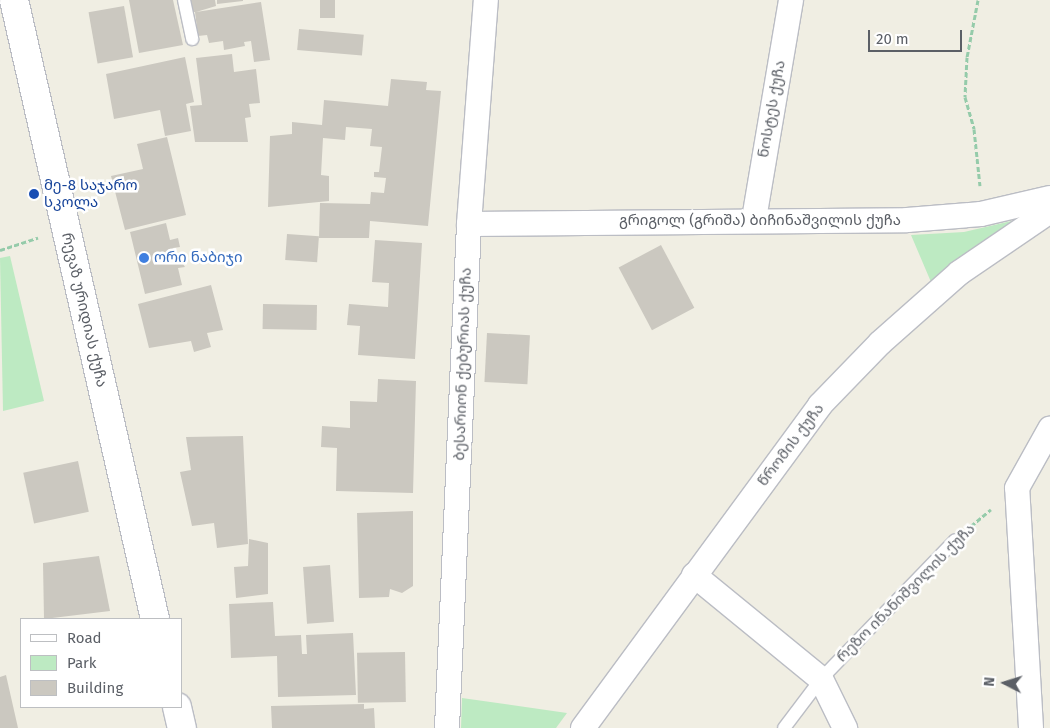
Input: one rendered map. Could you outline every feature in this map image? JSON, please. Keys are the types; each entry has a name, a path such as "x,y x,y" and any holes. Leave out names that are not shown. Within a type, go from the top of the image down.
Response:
{"street":[{"name":"ბესარიონ ქებურიას ქუჩა","path":"447,728 469,224 486,0"},
{"name":"ნოსტეს ქუჩა","path":"754,219 791,0"},
{"name":"რევაზ ურიდიას ქუჩა","path":"16,7 155,618"},
{"name":"გრიგოლ (გრიშა) ბიჩინაშვილის ქუჩა","path":"469,224 754,219 907,220 980,214 1050,198"},
{"name":"წრომის ქუჩა","path":"583,728 820,405 880,342 959,273 1050,211"},
{"path":"1030,728 1017,488 1050,429"},
{"path":"694,575 821,679 846,728"},
{"path":"177,708 182,728"}],"lane":[{"path":"184,0 192,39"},
{"name":"რეზო ინანიშვილის ქუჩა","path":"784,728 821,679 955,540"}],"path":[{"path":"978,0 966,57 965,97 980,168 980,214"},
{"path":"0,250 40,237"},
{"name":"რეზო ინანიშვილის ქუჩა","path":"955,540 1017,488"}],"green space":[{"path":"1029,217 931,282 911,235 964,232"},
{"path":"10,256 44,401 3,411 0,258"},
{"path":"462,698 567,713 556,728 461,728"}],"building":[{"path":"129,0 173,0 183,45 139,53"},
{"path":"186,0 215,0 216,6 196,12 261,2 270,60 254,62 251,41 244,42 245,46 224,50 223,41 209,43 207,35 198,36 195,12 189,12"},
{"path":"217,0 243,0 243,1 217,4"},
{"path":"320,0 335,0 335,18 320,18"},
{"path":"124,6 133,57 98,63 89,12"},
{"path":"299,29 364,35 362,56 297,50"},
{"path":"232,54 234,72 256,69 260,103 249,104 251,117 245,118 248,142 195,142 190,106 202,105 196,58"},
{"path":"185,57 194,102 186,104 191,131 165,136 160,110 114,119 106,74"},
{"path":"391,79 427,82 426,90 441,91 428,226 370,221 369,238 319,238 320,203 370,204 371,192 384,193 386,178 374,177 374,172 379,172 382,147 370,146 372,129 346,127 345,140 323,138 321,175 329,176 329,201 268,207 270,136 292,134 292,122 322,125 324,100 388,106"},
{"path":"167,137 186,215 125,230 111,176 143,169 137,144"},
{"path":"166,223 170,240 178,238 180,247 173,248 185,267 178,268 182,285 145,294 130,232"},
{"path":"287,234 319,236 317,262 285,260"},
{"path":"375,240 422,243 415,359 358,355 360,326 347,325 349,304 388,307 389,283 372,282"},
{"path":"661,245 694,308 652,330 619,268"},
{"path":"211,285 223,330 207,333 211,347 194,352 191,341 149,348 138,304"},
{"path":"263,304 317,305 317,330 263,329"},
{"path":"487,333 530,335 527,384 484,382"},
{"path":"378,379 416,381 413,493 336,491 337,448 321,447 322,426 350,428 350,401 377,402"},
{"path":"243,436 248,544 217,548 214,523 192,526 180,472 191,470 186,437"},
{"path":"78,461 89,512 34,524 23,473"},
{"path":"413,511 413,586 402,593 390,589 389,597 359,598 357,513"},
{"path":"249,539 268,543 268,594 236,598 234,567 248,566"},
{"path":"99,556 110,611 44,618 43,563"},
{"path":"330,565 334,622 307,624 303,567"},
{"path":"273,602 275,636 301,635 302,654 307,654 306,635 353,633 356,695 278,697 277,656 231,658 229,604"},
{"path":"405,652 406,702 358,703 357,653"},
{"path":"6,675 18,728 0,728 0,677"},
{"path":"364,704 364,709 374,708 375,728 272,728 271,706"}],"place":[{"name":"მე-8 საჯარო სკოლა","path":"34,194"},
{"name":"ორი ნაბიჯი","path":"144,258"}]}
